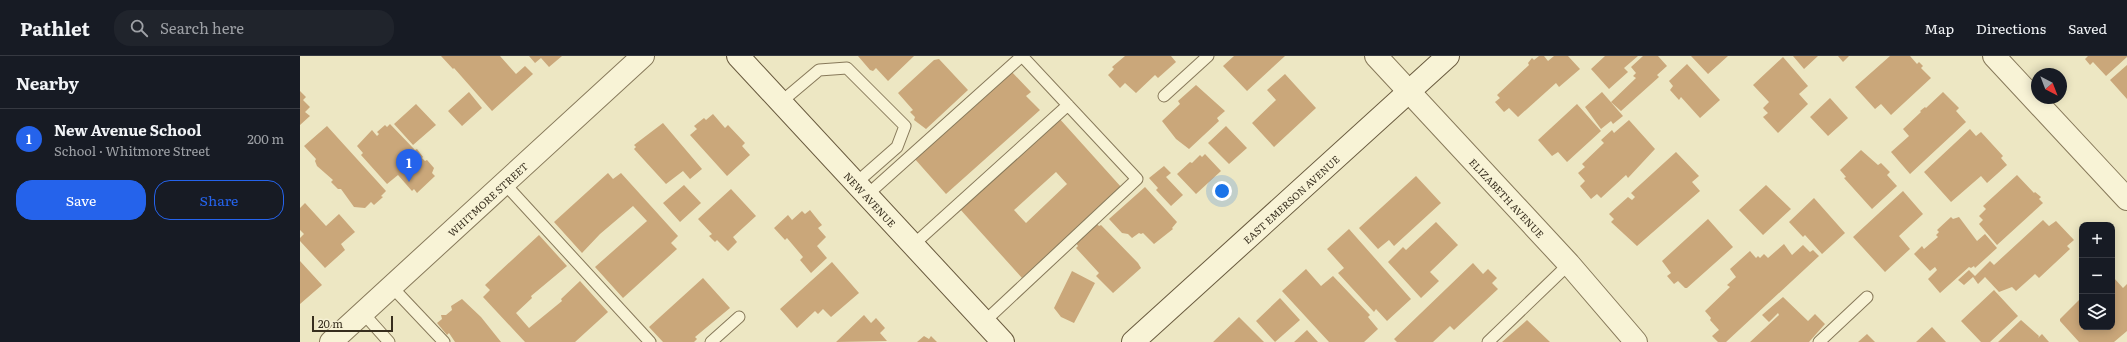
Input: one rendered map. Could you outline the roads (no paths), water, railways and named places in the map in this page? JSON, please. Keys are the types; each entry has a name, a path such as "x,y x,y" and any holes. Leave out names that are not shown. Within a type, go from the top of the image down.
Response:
{"street":[{"name":"WHITMORE STREET","path":"331,342 644,56"},
{"name":"NEW AVENUE","path":"738,56 1003,342"},
{"name":"ELIZABETH AVENUE","path":"1376,56 1569,264 1636,342"},
{"name":"EAST EMERSON AVENUE","path":"1133,342 1448,56"},
{"path":"1994,56 2127,199"}],"lane":[{"path":"862,189 1022,56 1137,179 984,322"},
{"path":"1164,96 1208,56"},
{"path":"781,102 819,70 847,68 905,126 896,146 862,189"},
{"path":"913,245 1068,106"},
{"path":"504,183 650,342"},
{"path":"1488,342 1569,264"},
{"path":"391,286 444,342"},
{"path":"1818,342 1867,297"},
{"path":"363,313 389,342"},
{"path":"711,342 739,317"}],"place":[{"name":"New Avenue School","path":"409,182"}]}
